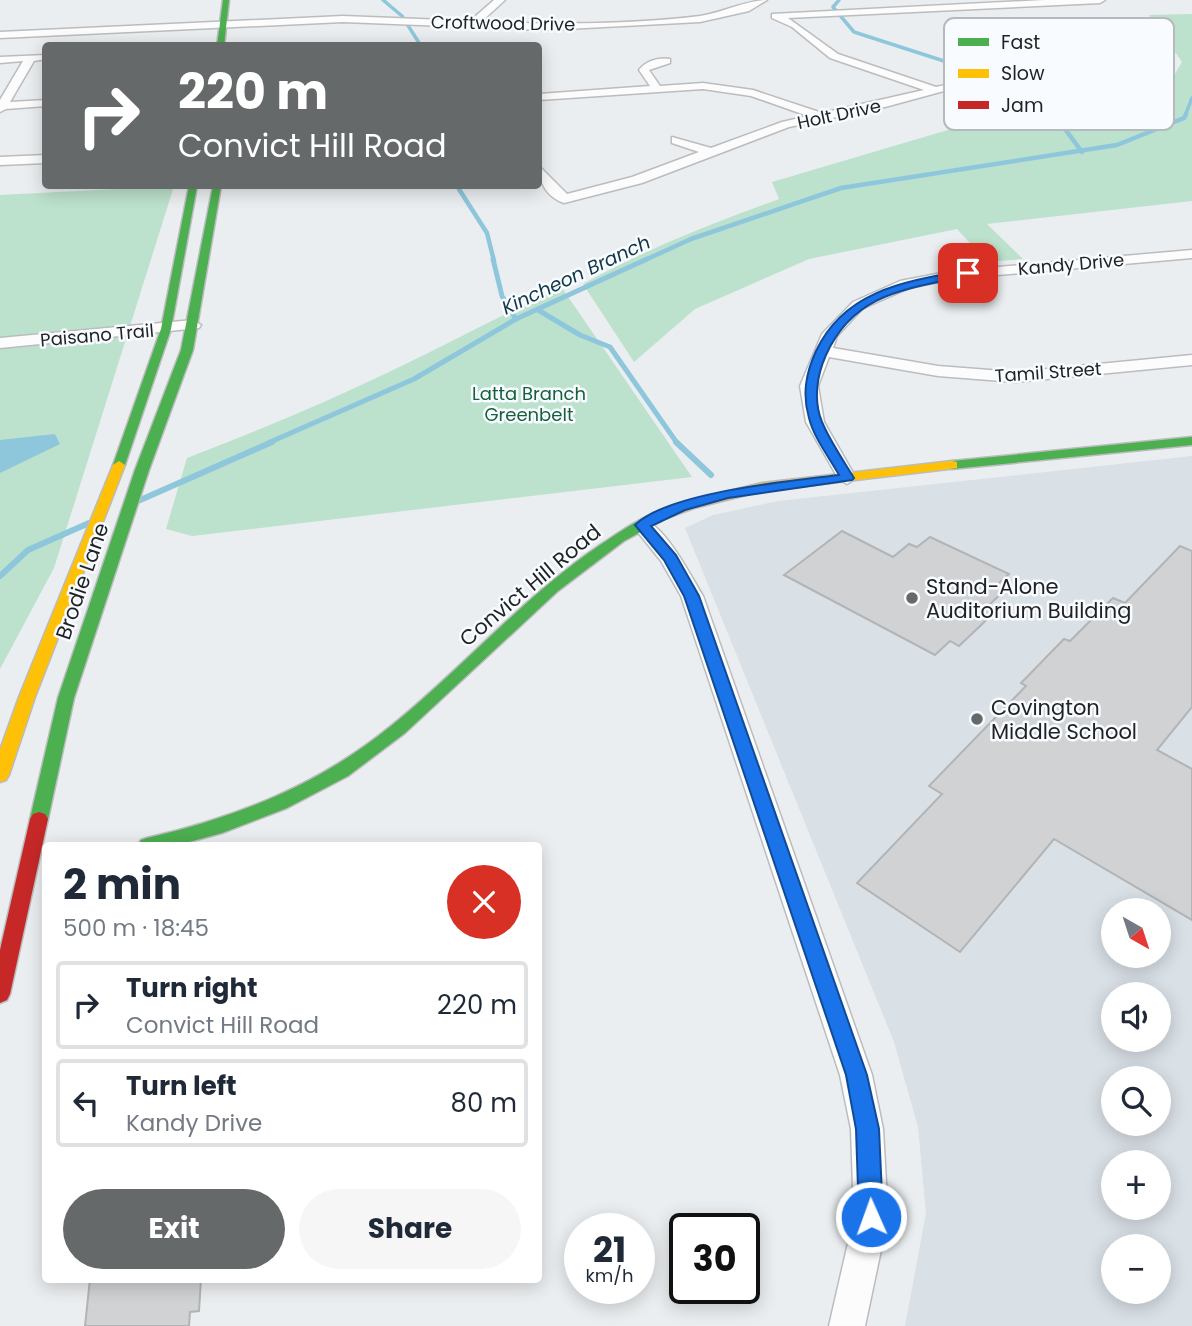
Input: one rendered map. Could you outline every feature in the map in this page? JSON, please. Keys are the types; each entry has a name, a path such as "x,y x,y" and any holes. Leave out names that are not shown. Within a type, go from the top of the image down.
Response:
{"main road":[{"path":"221,42 226,0"},
{"path":"239,42 242,0"},
{"name":"Brodie Lane","path":"0,775 114,479 166,328 192,189"},
{"name":"Brodie Lane","path":"0,994 20,864 66,698 94,610 194,325 217,189"},
{"name":"Convict Hill Road","path":"161,842 215,830 261,812 325,782 361,759 574,570 606,545 680,508 737,492 1192,441"},
{"path":"20,864 42,861"}],"street":[{"path":"472,24 500,0"},
{"name":"Croftwood Drive","path":"0,35 343,19 547,27 681,20 746,9 762,0"},
{"path":"775,16 1100,0"},
{"path":"746,9 775,16 795,25 834,56 936,90"},
{"path":"340,30 343,19"},
{"path":"0,60 42,57"},
{"path":"1,107 30,58"},
{"path":"657,89 644,70 648,65 666,61"},
{"path":"542,97 704,86 771,97 821,117"},
{"name":"Holt Drive","path":"542,178 564,199 637,180 768,129 885,104 944,88"},
{"path":"1,107 42,103"},
{"path":"676,140 709,152"},
{"path":"0,161 42,159"},
{"name":"Kandy Drive","path":"847,478 816,422 811,401 811,379 830,334 858,305 905,284 985,271 1192,254"},
{"name":"Paisano Trail","path":"0,343 194,325"},
{"name":"Tamil Street","path":"822,351 938,372 1015,377 1192,360"},
{"path":"642,525 670,558 692,596 856,1075 867,1129 871,1217 847,1326"}],"shaded area":[{"name":"Covington Middle School","path":"1192,456 1192,1326 905,1326 926,1213 918,1127 894,1042 685,528 713,515 778,501"}],"green space":[{"name":"Latta Branch Greenbelt","path":"1192,14 1192,201 987,224 1023,259 987,262 957,229 809,259 695,309 634,362 583,284 679,238 779,199 772,182 948,130 1174,130 1174,75 1182,62 1174,51 1174,18 1151,18 1149,15"},
{"path":"173,189 54,568 0,669 0,195"},
{"name":"Latta Branch Greenbelt","path":"562,288 692,477 192,536 166,529 187,458 339,395"}],"water":[{"path":"55,434 60,444 0,473 0,440"}],"building":[{"name":"Stand-Alone Auditorium Building","path":"842,531 893,557 909,544 917,547 930,537 1009,574 996,586 1005,590 989,605 998,609 959,646 950,641 935,655 784,575"},
{"path":"1180,546 1192,551 1192,707 1157,750 1192,769 1192,920 1171,908 1171,898 1155,898 1054,839 960,952 857,883 942,794 929,786 1026,686 1021,683 1064,639 1070,641 1113,598 1125,603"},
{"path":"90,1283 201,1283 199,1311 190,1312 189,1326 85,1326"}],"waterway":[{"path":"383,0 402,16 418,42"},
{"path":"839,0 833,7 854,32 944,61"},
{"name":"Kincheon Branch","path":"1185,116 1192,98"},
{"name":"Kincheon Branch","path":"1174,122 1185,116"},
{"path":"1066,130 1081,151"},
{"name":"Kincheon Branch","path":"1081,151 1117,145 1154,130"},
{"name":"Kincheon Branch","path":"643,261 691,239 841,188 1081,151"},
{"path":"459,189 487,233 494,261"},
{"path":"493,259 502,296 516,319"},
{"name":"Kincheon Branch","path":"516,319 647,259"},
{"path":"538,310 580,335 610,347 677,443"},
{"name":"Kincheon Branch","path":"268,443 414,379 516,319"},
{"name":"Kincheon Branch","path":"138,501 272,442"},
{"path":"677,443 711,475"},
{"name":"Kincheon Branch","path":"0,576 28,550 89,523"}],"traffic: fast":[{"path":"221,42 226,0"},
{"path":"119,465 166,329 192,189"},
{"path":"39,819 66,698 142,470 187,350 216,189"},
{"path":"952,465 1192,441"},
{"path":"160,842 248,817 280,804 342,771 399,729 552,587 619,538 656,518"}],"traffic: slow":[{"path":"0,775 27,697 119,465"},
{"path":"656,518 689,505 762,487 952,465"}],"traffic: jam":[{"path":"0,994 39,819"}],"place":[{"name":"Stand-Alone Auditorium Building","path":"912,598"},
{"name":"Covington Middle School","path":"977,719"}],"route":[{"path":"871,1217 867,1129 856,1075 692,596 670,558 642,525 680,508 727,494 768,486 847,478 816,422 809,386 830,334 858,305 887,290 905,284 968,273"}]}
